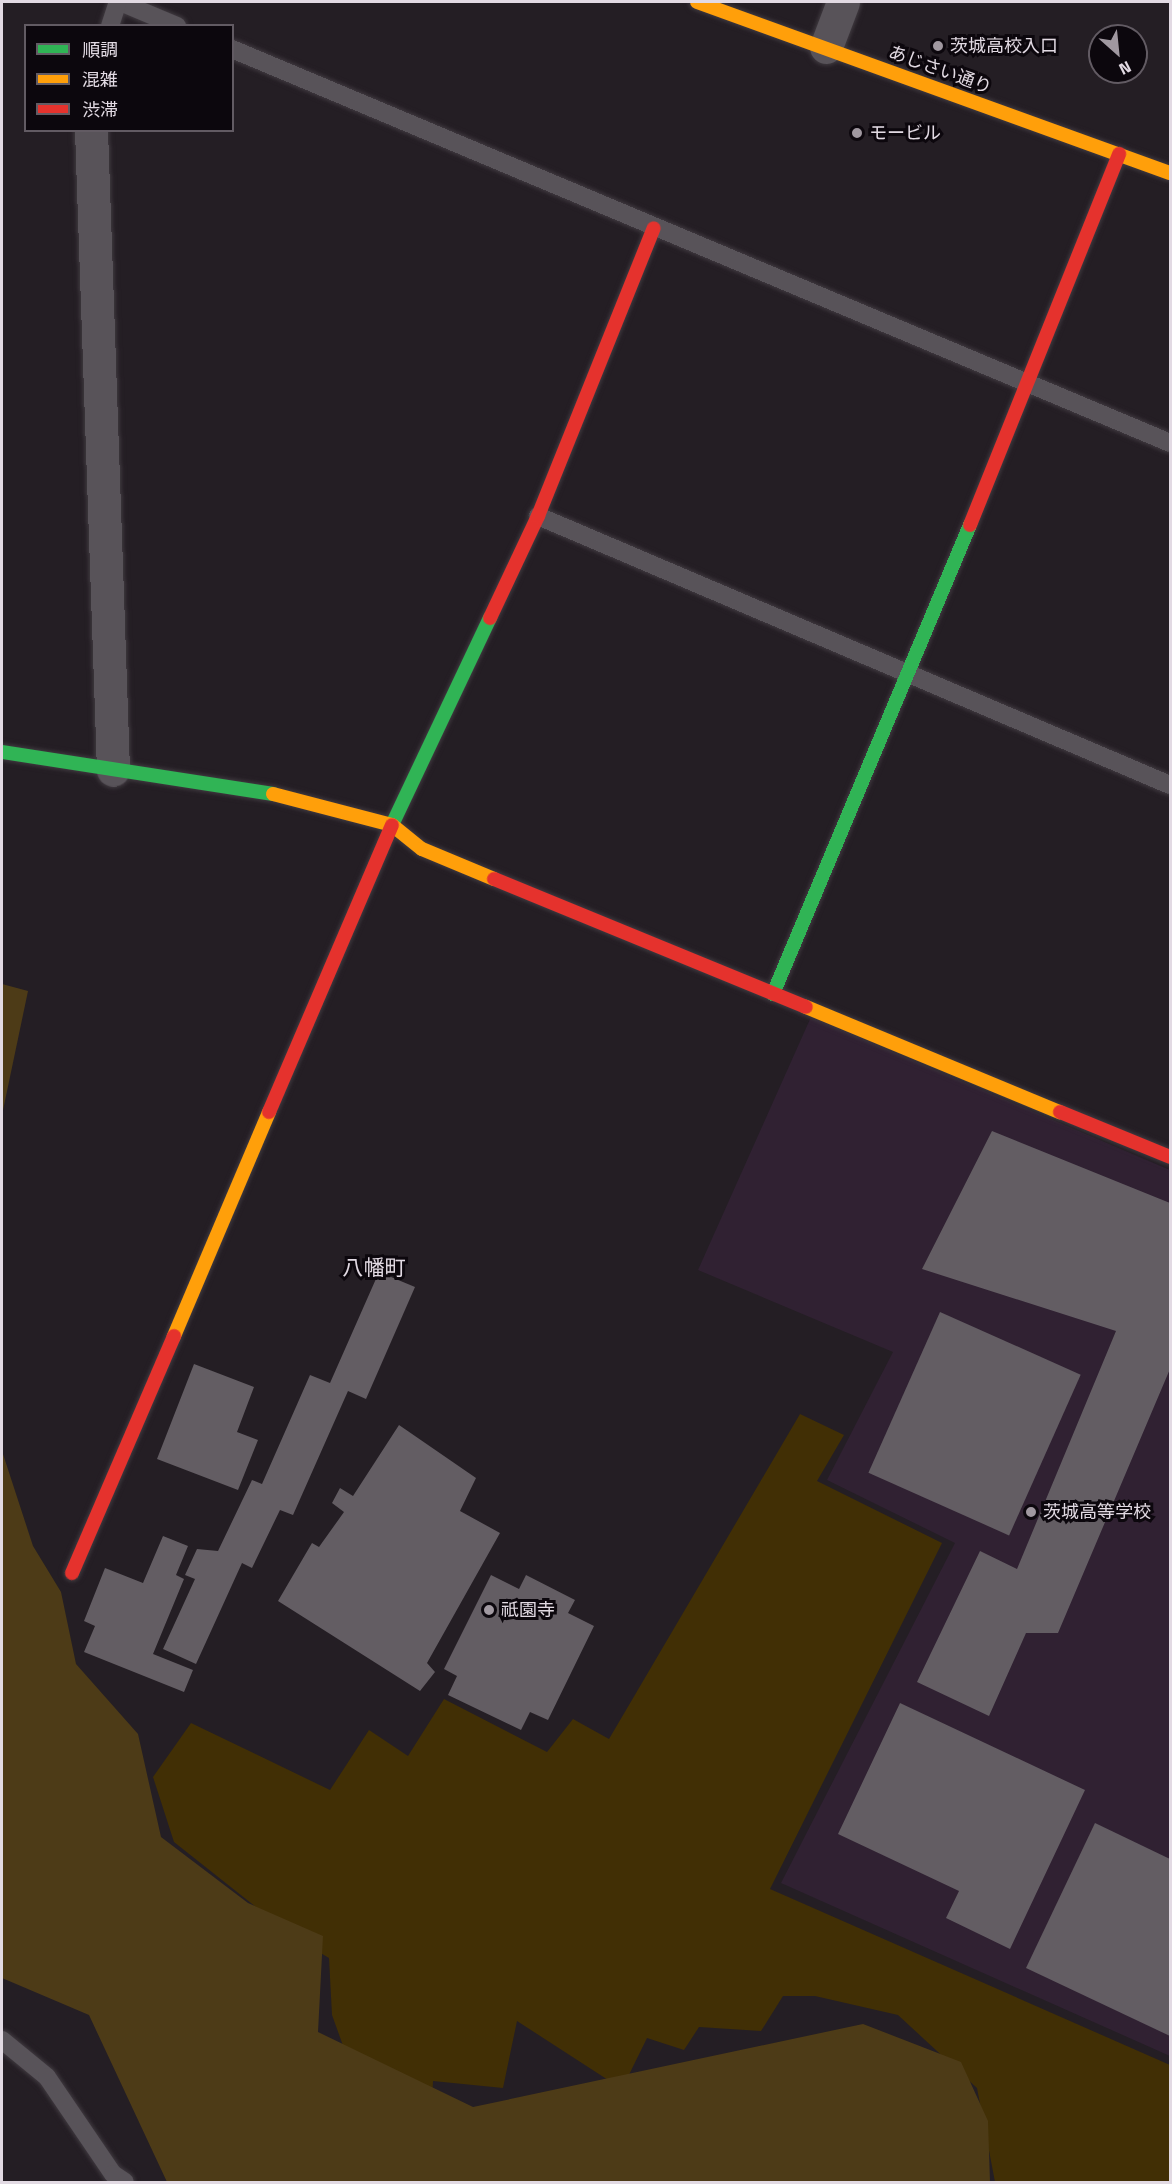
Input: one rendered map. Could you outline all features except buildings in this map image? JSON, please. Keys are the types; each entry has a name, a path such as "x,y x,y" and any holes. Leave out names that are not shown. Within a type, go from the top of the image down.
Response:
{"main road":[{"name":"あじさい通り","path":"697,2 1170,173"},
{"path":"773,994 1029,386 1119,154"},
{"path":"72,1573 392,825 538,516 654,228"},
{"path":"2,752 311,800 392,825 422,849 1170,1157"}],"street":[{"path":"826,47 843,2"},
{"path":"91,132 113,770"}],"lane":[{"path":"111,24 119,2 172,24"},
{"path":"234,50 1170,444"},
{"path":"538,516 910,670 1170,785"},
{"path":"2,2040 47,2077 115,2180"}],"shaded area":[{"path":"2,984 28,991 2,1115"},
{"name":"茨城高等学校","path":"811,1017 1170,1170 1170,2056 781,1883 955,1543 827,1480 893,1352 698,1270"},
{"path":"800,1414 844,1435 817,1481 942,1543 770,1889 1170,2065 1170,2182 995,2182 977,2088 898,2015 815,1996 783,1996 761,2031 699,2027 684,2050 647,2038 622,2089 517,2021 503,2088 433,2081 432,2103 364,2104 332,2015 329,1958 295,1938 174,1842 153,1777 191,1723 330,1790 369,1730 408,1756 444,1699 547,1752 573,1719 609,1739"},
{"path":"2,1451 33,1546 61,1592 76,1664 138,1734 161,1837 248,1903 323,1936 318,2032 473,2107 863,2024 961,2062 988,2121 990,2182 167,2182 89,2015 2,1978"}],"traffic: fast":[{"path":"773,994 970,525"},
{"path":"392,825 490,618"},
{"path":"2,752 273,794"}],"traffic: slow":[{"path":"697,2 1170,173"},
{"path":"273,794 392,825 422,849 494,879"},
{"path":"806,1007 1060,1112"},
{"path":"174,1336 269,1112"}],"traffic: jam":[{"path":"970,525 1119,154"},
{"path":"490,618 538,516 654,228"},
{"path":"269,1112 392,825"},
{"path":"494,879 806,1007"},
{"path":"1060,1112 1170,1157"},
{"path":"72,1573 174,1336"}],"place":[{"name":"茨城高校入口","path":"938,46"},
{"name":"モービル","path":"857,133"},
{"name":"茨城高等学校","path":"1031,1512"},
{"name":"祇園寺","path":"489,1610"}],"district":[{"name":"八幡町","path":"374,1267"}]}
